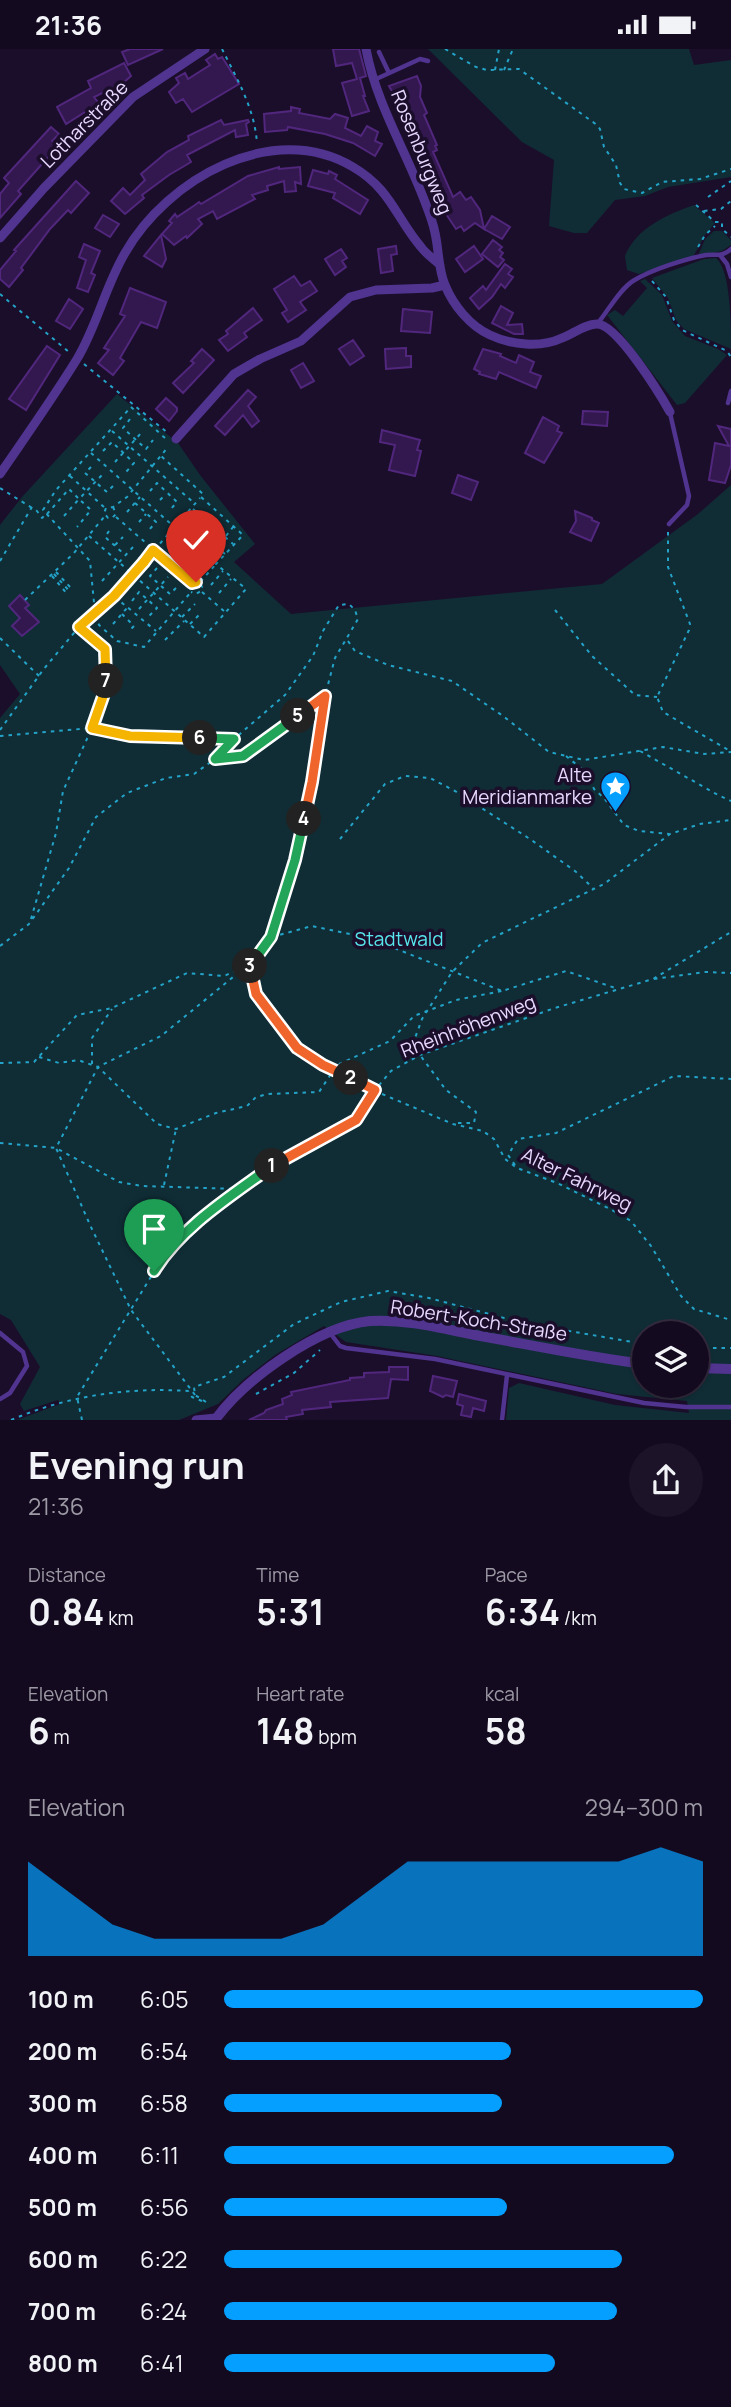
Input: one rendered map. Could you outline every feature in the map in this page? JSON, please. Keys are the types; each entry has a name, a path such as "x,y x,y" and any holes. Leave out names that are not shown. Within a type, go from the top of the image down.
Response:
{"street":[{"name":"Lotharstraße","path":"0,239 44,188 134,97 205,49"},
{"name":"Rosenburgweg","path":"366,49 374,81 435,231 445,285 469,321 480,330 503,340 526,344 545,343 597,324"},
{"path":"0,474 77,358 126,251 150,219 199,178 257,152 307,149 329,155 355,167 375,183 392,202 420,247 440,265"},
{"path":"173,441 234,374 301,341 350,297 376,291 445,285"},
{"path":"597,324 614,333 670,412"},
{"name":"Robert-Koch-Straße","path":"216,1419 258,1377 309,1342 329,1332 368,1321 408,1322 632,1362"},
{"path":"709,1368 731,1369"},
{"path":"196,1420 216,1419"}],"lane":[{"path":"379,52 389,73"},
{"path":"374,81 419,59 428,61"},
{"path":"597,324 629,283 695,258 725,254 731,249"},
{"path":"720,255 727,264 731,277"},
{"path":"727,403 731,391"},
{"path":"669,524 687,505 689,496 670,412"},
{"path":"329,1332 340,1346 346,1348 435,1359 644,1403 731,1408"},
{"path":"0,1333 23,1352 27,1366 10,1393 0,1399"},
{"path":"502,1420 507,1375"}],"path":[{"path":"222,49 245,93 257,134 257,152"},
{"path":"444,49 476,67 494,71 519,69 597,125 604,147 616,165 621,186 629,191 642,193 662,182 701,179 731,169"},
{"path":"494,71 499,49"},
{"path":"504,70 513,49"},
{"path":"708,197 731,181"},
{"path":"703,212 721,209 731,201"},
{"path":"696,205 715,222 722,222 722,229"},
{"path":"695,258 705,235 715,226 715,222"},
{"path":"715,226 731,237"},
{"path":"646,275 666,297 674,320 682,330 727,351 731,356"},
{"path":"0,294 173,441"},
{"path":"173,441 131,407 70,475 43,510 90,561 95,613 99,625 107,634 126,644 144,646 191,592 192,583"},
{"path":"130,419 123,428 146,449 153,440"},
{"path":"111,430 195,504"},
{"path":"115,463 142,432"},
{"path":"106,508 113,507 133,489 173,441"},
{"path":"103,451 112,442 134,463 126,472"},
{"path":"89,536 204,636 246,589 90,452"},
{"path":"0,730 79,627 114,596 203,494 161,456"},
{"path":"91,467 85,473 107,492 113,486"},
{"path":"64,516 103,474"},
{"path":"70,475 106,508"},
{"path":"150,491 157,483 177,502 170,510"},
{"path":"0,488 32,507 42,518 69,489 91,510 76,527"},
{"path":"160,500 167,493"},
{"path":"127,512 141,496"},
{"path":"115,516 192,583 200,583 243,535 201,497"},
{"path":"135,503 156,522 149,530"},
{"path":"0,561 32,507"},
{"path":"113,507 115,516"},
{"path":"192,507 234,545"},
{"path":"25,600 89,536 105,516 106,508"},
{"path":"139,522 147,513"},
{"path":"105,516 115,516"},
{"path":"183,517 226,554"},
{"path":"669,524 668,567 690,630 657,697 663,712 731,751"},
{"path":"225,537 233,527"},
{"path":"109,531 105,537 125,555"},
{"path":"115,545 123,537"},
{"path":"171,547 178,540 199,560 192,569"},
{"path":"181,560 193,543"},
{"path":"102,581 133,547"},
{"path":"157,568 150,576 170,594 177,587"},
{"path":"211,585 224,571"},
{"path":"53,573 71,588"},
{"path":"53,573 70,594"},
{"path":"139,609 168,577"},
{"path":"219,593 232,578"},
{"path":"200,583 201,591"},
{"path":"191,592 196,594 201,591"},
{"path":"201,591 225,612"},
{"path":"132,601 139,592 148,600 156,608 148,617"},
{"path":"114,596 157,632"},
{"path":"182,618 194,604"},
{"path":"0,946 29,924 69,868 96,817 127,793 166,778 194,774 215,759 285,695 313,656 323,631 339,605 349,604 355,610 358,619 335,658 325,696 312,782 297,851 271,937 250,964 161,1036 99,1067 57,1148"},
{"path":"113,624 128,607"},
{"path":"555,610 592,656 635,695 657,697"},
{"path":"189,624 202,612"},
{"path":"122,614 134,626 128,632"},
{"path":"165,640 185,621"},
{"path":"29,924 56,833 63,791 92,728 106,688 105,649 79,627"},
{"path":"0,638 39,676"},
{"path":"347,640 355,651 388,665 452,681 550,752 584,759 663,747 704,754 731,751"},
{"path":"215,759 243,756 325,696"},
{"path":"0,736 92,728 130,736 234,739"},
{"path":"639,751 731,800"},
{"path":"565,755 588,774 594,789 624,825 639,831 670,834"},
{"path":"340,839 385,784 405,776 430,778 455,790 530,839 575,871 594,889"},
{"path":"453,1123 474,1123 476,1112 446,1090 420,1055 415,1038 426,1012 452,972 482,943 604,884 670,834 700,824 731,820"},
{"path":"271,937 312,926 369,938 502,991"},
{"name":"Rheinhöhenweg","path":"77,1397 165,1254 240,1189 278,1162 356,1120 375,1090 391,1072 420,1055 653,979 731,932"},
{"path":"0,1063 34,1062 77,1015 113,1007 187,973 224,976 250,964"},
{"name":"Alter Fahrweg","path":"250,964 256,994 297,1048 333,1070 375,1090 453,1123 483,1131 494,1139 505,1159 517,1168 557,1184 631,1221 652,1246 681,1296 689,1304 731,1320"},
{"path":"39,1057 59,1063 78,1060 99,1067 157,1123 176,1129 216,1113 247,1106 256,1097 319,1092 337,1065 379,1048 414,1017 456,1000 502,991 566,971 617,989"},
{"path":"653,979 705,972 731,973"},
{"path":"92,1065 92,1038 113,1007"},
{"path":"517,1168 508,1154 518,1139 556,1133 674,1076 731,1079"},
{"path":"164,1186 176,1129"},
{"path":"0,1143 57,1148 119,1182 142,1186 240,1189"},
{"path":"57,1148 131,1310 195,1395"},
{"path":"709,1347 731,1348"},
{"path":"254,1395 294,1373 320,1350"},
{"path":"11,1420 77,1397 164,1390 188,1391 192,1397 206,1402"},
{"path":"77,1397 82,1420"}],"green space":[{"path":"428,49 689,49 694,65 731,60 731,177 668,187 645,196 615,200 587,233 574,233 549,226 554,160 522,142"},
{"path":"694,205 715,223 693,257 639,274 627,270 625,256 637,237 654,223"},
{"path":"714,231 722,231 731,240 731,245 722,251 698,256 705,239"},
{"path":"716,258 725,274 727,286 731,349 684,329 676,320 668,298 652,278 704,259"},
{"path":"645,279 662,295 672,321 685,336 727,355 685,403 677,405 607,315 615,310 623,316 647,288 640,281"},
{"name":"Stadtwald","path":"117,394 178,443 255,544 234,562 291,614 602,584 698,514 731,485 731,1420 506,1420 509,1388 519,1383 615,1405 689,1413 687,1401 657,1398 709,1398 709,1321 632,1321 632,1396 437,1356 346,1342 324,1326 275,1355 218,1404 179,1420 17,1420 60,1404 58,1400 24,1411 20,1404 40,1367 11,1320 0,1314 0,718 20,694 0,665 0,525 22,497"}],"building":[{"path":"130,49 163,49 128,65 122,52"},
{"path":"333,49 359,49 366,76 360,78 369,111 352,116 342,83 357,79 352,63 336,66"},
{"path":"215,54 218,59 222,57 239,84 192,112 183,99 176,103 169,92 179,83 176,78 185,73 188,79 210,65 206,60"},
{"path":"124,63 131,76 123,83 94,97 104,110 95,118 90,109 66,124 57,107 91,88 88,81"},
{"path":"417,76 421,86 420,97 427,113 424,115 437,145 437,150 433,152 453,197 460,192 466,200 471,197 480,210 484,229 475,223 464,231 461,226 456,229 446,214 448,212 424,157 417,148 405,115 389,86"},
{"path":"291,107 300,109 299,113 330,119 335,114 348,118 345,128 361,136 367,126 378,132 375,141 382,144 375,156 353,143 325,134 288,127 287,130 265,132 264,114 291,111"},
{"path":"221,120 224,125 248,120 248,135 236,137 235,130 187,155 191,162 142,195 144,198 125,214 111,201 123,188 130,195 145,180 141,174 167,152 189,140 188,136"},
{"path":"51,127 59,134 52,141 58,146 18,191 21,194 0,218 0,194 9,183 4,178"},
{"path":"279,167 300,167 301,184 295,182 296,191 285,192 284,181 267,186 268,190 252,195 255,199 217,219 213,211 198,219 202,224 187,238 186,236 174,245 162,234 172,223 169,221 175,214 177,217 248,176"},
{"path":"313,170 328,174 329,171 337,175 335,179 368,200 360,214 333,198 335,193 308,186"},
{"path":"76,181 89,193 71,213 68,210 50,229 9,287 0,279 0,270 16,251 14,250"},
{"path":"103,215 119,224 110,237 95,228"},
{"path":"492,216 510,227 502,239 484,229"},
{"path":"161,235 166,259 162,267 144,256"},
{"path":"493,240 502,247 499,250 503,253 500,257 504,260 498,267 482,254"},
{"path":"84,244 100,251 91,273 95,275 88,292 77,288 86,260 79,257"},
{"path":"396,246 397,254 391,255 393,271 381,273 378,249"},
{"path":"474,246 483,259 465,272 456,259"},
{"path":"341,249 347,258 342,261 346,267 335,275 325,259"},
{"path":"505,264 512,269 508,274 513,277 505,288 501,284 479,309 470,298 483,286 486,290"},
{"path":"294,276 301,286 310,281 317,291 300,302 306,310 288,322 282,313 287,310 274,289"},
{"path":"130,288 166,302 157,328 141,322 120,358 124,361 113,375 98,363 109,350 104,348 125,316 120,314"},
{"path":"69,299 83,309 70,329 56,321"},
{"path":"501,306 513,313 507,325 522,324 523,334 514,334 492,323"},
{"path":"253,308 262,320 244,333 247,337 228,351 219,340"},
{"path":"403,309 432,312 430,333 401,331"},
{"path":"353,340 364,356 350,365 339,349"},
{"path":"47,346 60,355 26,410 9,399"},
{"path":"406,348 406,356 411,356 411,367 386,369 385,349"},
{"path":"202,349 214,360 183,393 173,383 194,363 191,361"},
{"path":"483,349 501,354 500,356 516,363 519,355 534,362 530,372 541,376 536,388 499,372 496,379 479,374 480,372 474,369"},
{"path":"303,363 314,381 301,388 291,370"},
{"path":"248,390 256,397 248,406 259,421 252,427 243,415 225,435 215,426"},
{"path":"166,398 177,408 169,421 156,409"},
{"path":"583,411 608,412 607,426 582,424"},
{"path":"543,417 559,426 557,431 562,433 544,463 525,453"},
{"path":"718,426 731,429 731,465 725,483 709,480 715,443 729,446"},
{"path":"382,430 420,440 417,450 421,451 415,476 389,470 395,445 380,442"},
{"path":"458,475 478,482 471,500 452,493"},
{"path":"575,511 599,523 591,541 570,532 576,521"},
{"path":"20,595 29,605 25,608 39,622 22,636 12,626 20,618 9,606"},
{"path":"389,1367 408,1367 408,1380 391,1379 388,1398 330,1402 331,1407 302,1410 303,1414 286,1417 287,1420 249,1420 283,1404 282,1399 292,1395 291,1392 364,1377 364,1373 389,1372"},
{"path":"433,1376 457,1381 453,1397 443,1397 430,1391"},
{"path":"459,1394 486,1401 484,1411 473,1408 471,1417 461,1415 463,1406 457,1404"}],"place":[{"name":"Alte Meridianmarke","path":"615,813"}],"route":[{"path":"154,1271 165,1254 183,1236 229,1198 278,1162 356,1120 375,1090 323,1065 297,1048 256,994 250,964 271,937 295,860 312,782 325,696 243,756 215,759 234,739 130,736 92,728 106,688 105,649 79,627 114,596 153,550 192,583 196,582"}]}
